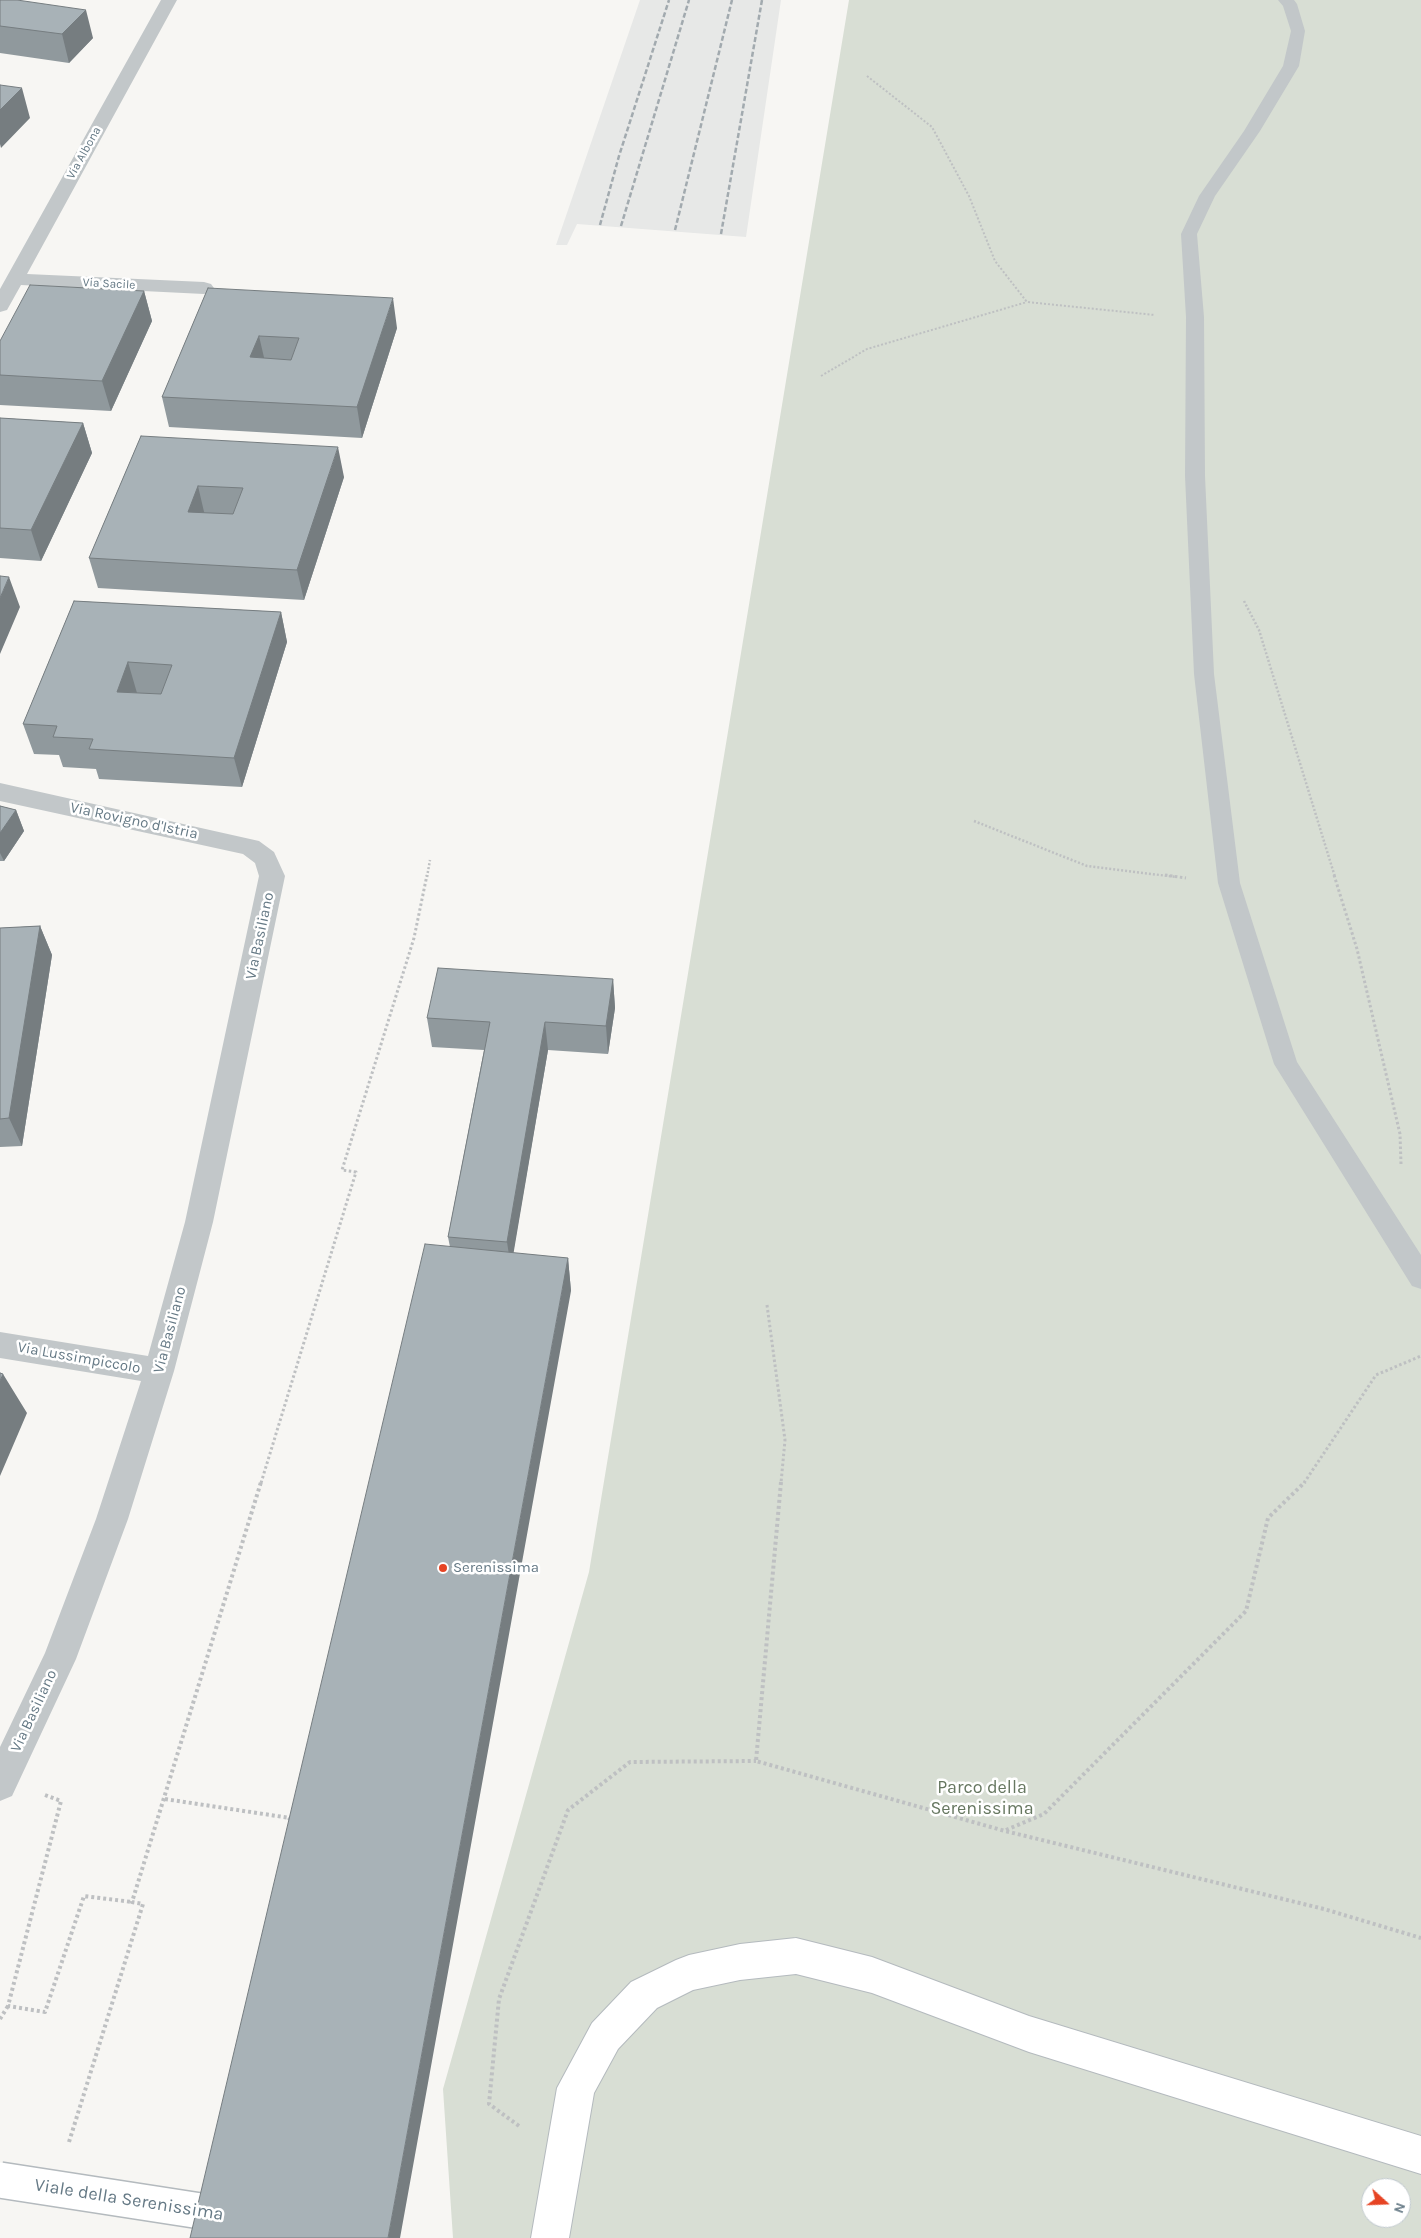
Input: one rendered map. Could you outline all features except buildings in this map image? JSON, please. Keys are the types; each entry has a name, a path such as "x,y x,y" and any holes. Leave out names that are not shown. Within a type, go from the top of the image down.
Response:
{"main road":[{"path":"550,2238 576,2088 604,2036 644,1994 689,1973 740,1962 796,1956 872,1975 1029,2034 1421,2155"},
{"name":"Viale della Serenissima","path":"0,2180 267,2221"}],"street":[{"name":"Via Albona","path":"0,306 169,0"},
{"name":"Via Sacile","path":"15,279 204,288"},
{"name":"Via Rovigno d'Istria","path":"0,792 236,843 250,847 265,858"},
{"name":"Via Basiliano","path":"2,1781 59,1659 112,1519 159,1372 201,1213 271,887 272,876 265,858"},
{"name":"Via Lussimpiccolo","path":"0,1345 159,1372"}],"lane":[{"path":"1285,0 1290,4 1298,31 1291,66 1252,131 1207,196 1189,234 1194,317 1196,476 1204,674 1228,883 1286,1064 1421,1278"}],"path":[{"path":"867,76 932,127 969,196 995,261 1028,302"},
{"path":"821,376 867,349 1028,302 1194,317"},
{"path":"1241,596 1259,630 1357,948 1400,1134 1401,1172"},
{"path":"974,821 1087,866 1228,883"},
{"path":"132,1902 356,1172 342,1170 414,938 430,860"},
{"path":"756,1761 785,1440 767,1305"},
{"path":"1005,1831 1044,1814 1246,1611 1268,1518 1303,1485 1376,1375 1421,1356"},
{"path":"564,2158 489,2104 499,1999 568,1810 630,1762 756,1761 1005,1831 1324,1909 1421,1938"},
{"path":"0,2019 8,2006 60,1801 2,1781"},
{"path":"165,1799 290,1818 288,1826"},
{"path":"8,2006 45,2012 84,1896 143,1904 66,2152"}],"shaded area":[{"path":"640,0 781,0 746,237 577,224 567,245 556,245"}],"green space":[{"name":"Parco della Serenissima","path":"849,0 1421,0 1421,2238 453,2238 443,2089 589,1572"}],"railway":[{"path":"600,225 619,156 669,0"},
{"path":"621,226 689,0"},
{"path":"675,230 732,0"},
{"path":"721,234 762,0"}],"place":[{"name":"Serenissima","path":"443,1568"}]}
